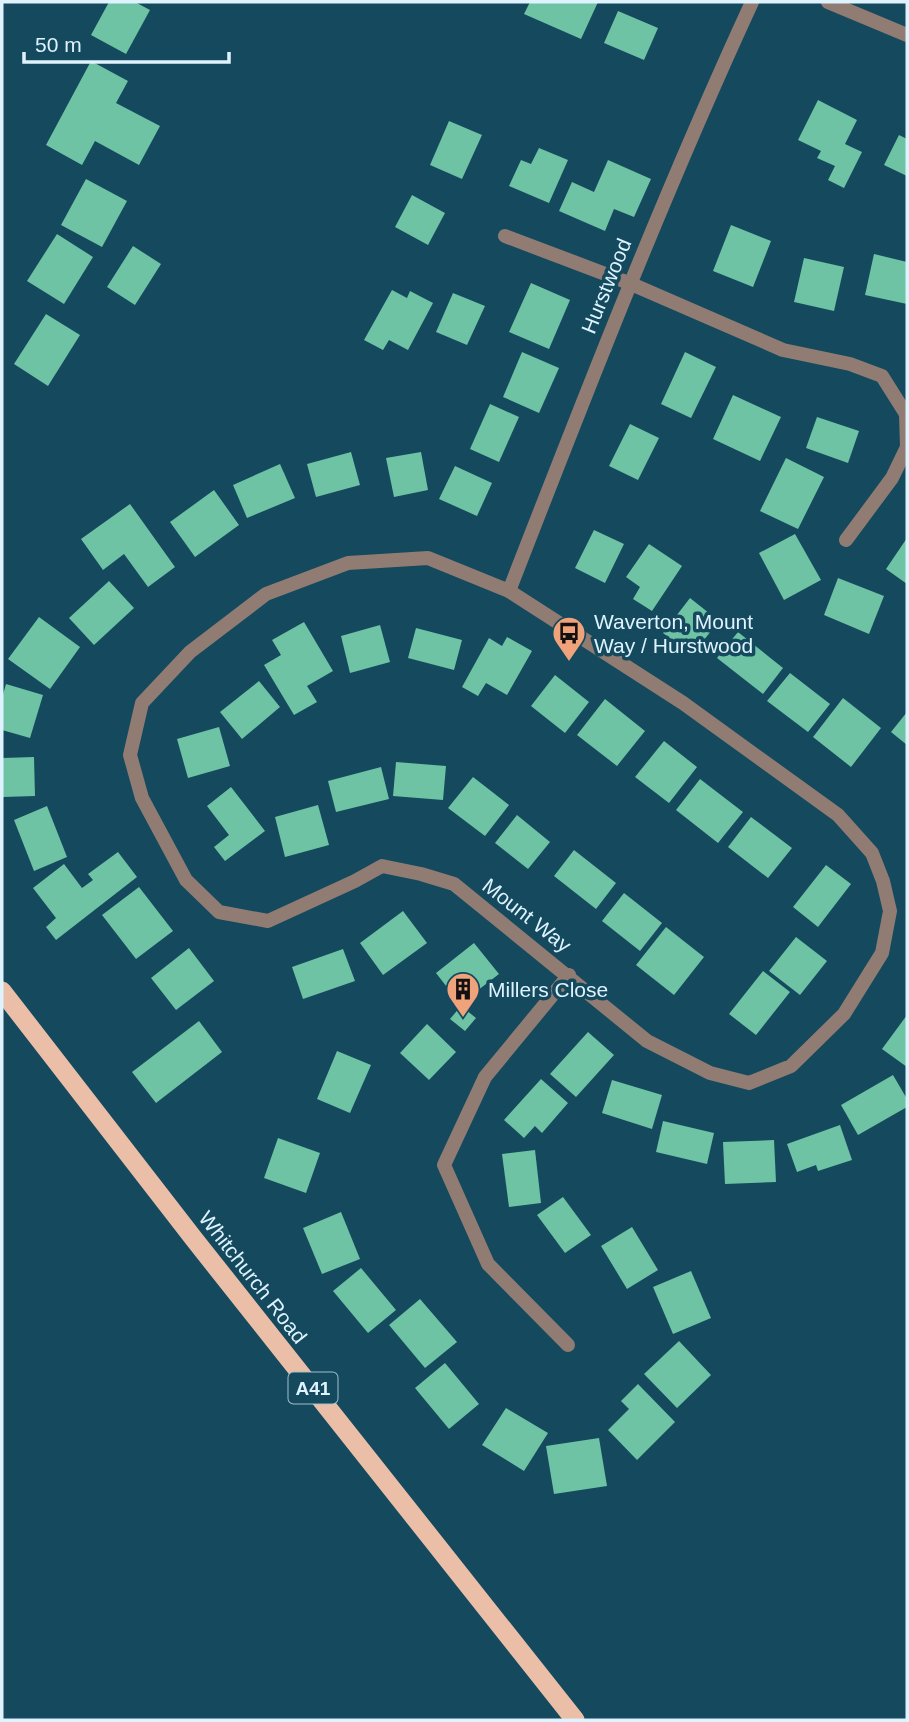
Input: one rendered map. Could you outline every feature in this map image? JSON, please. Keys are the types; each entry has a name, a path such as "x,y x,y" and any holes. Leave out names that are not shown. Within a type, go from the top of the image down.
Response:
{"highway":[{"name":"Whitchurch Road","path":"2,991 194,1239 575,1720"}],"street":[{"name":"Hurstwood","path":"509,591 629,284 696,123 752,2"},
{"path":"828,2 907,35"},
{"path":"505,236 629,284 783,350 850,365 882,376 906,414 907,447 892,478 846,540"},
{"name":"Mount Way","path":"428,558 509,591 683,703 838,815 872,853 883,881 890,911 882,953 844,1014 791,1066 749,1083 710,1073 647,1041 454,884 382,866 268,921 219,912 186,880 142,798 130,755 142,703 190,652 266,594 348,563 428,558"},
{"path":"568,1345 488,1264 444,1165 485,1077 569,975"}],"building":[{"path":"109,2 135,2 150,10 126,54 91,35"},
{"path":"530,2 598,2 581,39 524,14"},
{"path":"618,11 658,28 644,60 604,43"},
{"path":"91,61 128,81 116,103 160,126 139,165 95,141 82,165 46,145"},
{"path":"818,100 857,120 845,144 862,152 844,188 828,180 835,166 817,158 821,151 798,140"},
{"path":"449,121 482,135 462,179 430,165"},
{"path":"899,135 907,139 907,176 884,165"},
{"path":"539,148 568,160 549,203 509,186 521,160 531,164"},
{"path":"608,160 651,179 634,217 614,209 605,231 559,211 572,182 594,192"},
{"path":"86,179 127,201 102,247 61,225"},
{"path":"412,195 445,213 428,245 395,227"},
{"path":"731,225 771,241 753,287 713,271"},
{"path":"57,234 93,257 64,304 27,281"},
{"path":"133,246 161,264 135,305 107,287"},
{"path":"874,254 907,262 907,304 865,295"},
{"path":"804,258 844,267 834,311 794,302"},
{"path":"531,283 570,300 549,349 509,332"},
{"path":"392,290 407,298 410,291 433,303 408,350 389,340 383,350 364,340"},
{"path":"453,293 485,306 467,345 436,332"},
{"path":"46,314 80,335 48,386 14,364"},
{"path":"522,352 559,368 539,413 503,397"},
{"path":"685,352 716,367 691,418 661,404"},
{"path":"733,395 781,417 760,461 713,439"},
{"path":"490,404 519,417 499,462 470,449"},
{"path":"817,417 859,431 848,463 806,448"},
{"path":"630,424 659,438 638,480 609,466"},
{"path":"351,452 360,485 316,497 307,464"},
{"path":"421,452 428,490 394,497 386,458"},
{"path":"786,458 824,477 798,529 760,511"},
{"path":"280,464 295,498 247,518 233,485"},
{"path":"455,466 492,483 477,516 439,499"},
{"path":"214,490 239,525 195,557 170,522"},
{"path":"130,504 175,567 148,587 124,554 103,570 81,539"},
{"path":"594,530 624,544 605,583 575,568"},
{"path":"795,534 821,580 784,600 759,553"},
{"path":"907,538 907,584 886,569"},
{"path":"649,544 682,566 652,611 633,599 640,587 626,577"},
{"path":"838,578 884,596 869,634 824,615"},
{"path":"109,581 134,608 94,645 69,618"},
{"path":"690,598 719,621 692,655 663,633"},
{"path":"39,617 80,647 50,689 8,659"},
{"path":"304,622 333,671 307,686 317,702 294,715 264,665 281,655 272,640"},
{"path":"380,625 390,662 350,673 341,636"},
{"path":"416,628 462,640 454,670 408,658"},
{"path":"738,632 783,668 763,694 717,658"},
{"path":"507,637 532,651 507,695 486,683 478,696 462,687 489,638 502,646"},
{"path":"790,673 830,704 808,732 767,701"},
{"path":"555,675 589,702 565,733 531,706"},
{"path":"259,681 280,707 242,739 220,712"},
{"path":"6,684 43,695 30,738 2,730 2,698"},
{"path":"843,698 881,728 851,767 813,737"},
{"path":"605,699 645,731 617,766 577,735"},
{"path":"907,712 907,745 891,732"},
{"path":"219,727 230,766 188,778 177,739"},
{"path":"664,741 697,767 669,803 635,777"},
{"path":"34,757 35,796 3,797 2,758"},
{"path":"396,762 446,766 443,800 393,796"},
{"path":"381,767 389,799 336,812 328,781"},
{"path":"473,777 509,805 485,836 448,808"},
{"path":"700,779 743,812 718,843 676,810"},
{"path":"231,787 265,831 225,861 214,847 229,835 207,806"},
{"path":"318,805 329,845 285,857 275,817"},
{"path":"47,806 67,857 34,871 14,820"},
{"path":"517,815 550,842 528,869 495,843"},
{"path":"751,817 792,848 768,878 728,847"},
{"path":"574,850 616,883 596,909 554,876"},
{"path":"118,852 137,877 56,940 46,927 56,918 33,888 64,864 82,888 93,880 88,874"},
{"path":"826,865 851,884 818,927 793,907"},
{"path":"139,887 173,931 136,959 102,915"},
{"path":"624,893 662,923 640,951 602,921"},
{"path":"403,911 427,943 383,975 360,943"},
{"path":"666,927 704,957 674,995 636,965"},
{"path":"796,937 827,961 800,995 769,971"},
{"path":"474,943 499,974 460,1004 436,973"},
{"path":"189,948 214,981 176,1010 151,978"},
{"path":"343,949 355,981 303,999 292,967"},
{"path":"763,971 790,992 756,1035 729,1014"},
{"name":"Millers Close","path":"461,1006 476,1018 465,1031 450,1019"},
{"path":"907,1015 907,1067 882,1049"},
{"path":"199,1021 222,1052 156,1103 132,1072"},
{"path":"427,1024 456,1052 429,1080 400,1053"},
{"path":"588,1032 614,1055 576,1097 550,1074"},
{"path":"337,1051 371,1065 350,1113 317,1099"},
{"path":"893,1075 907,1099 907,1107 858,1135 841,1105"},
{"path":"541,1079 568,1103 542,1133 535,1126 524,1138 504,1120"},
{"path":"612,1080 662,1095 652,1129 602,1113"},
{"path":"663,1121 714,1133 707,1164 656,1152"},
{"path":"840,1125 852,1160 818,1171 816,1165 797,1172 787,1144"},
{"path":"278,1138 320,1153 306,1193 264,1178"},
{"path":"774,1140 776,1182 725,1184 723,1142"},
{"path":"535,1150 541,1203 509,1207 502,1154"},
{"path":"563,1197 591,1235 565,1253 537,1215"},
{"path":"341,1212 360,1259 322,1274 303,1228"},
{"path":"632,1227 658,1270 627,1289 601,1246"},
{"path":"361,1268 396,1310 368,1333 333,1291"},
{"path":"691,1271 711,1318 673,1334 653,1287"},
{"path":"420,1299 457,1342 425,1368 389,1325"},
{"path":"679,1341 711,1375 677,1408 644,1374"},
{"path":"445,1363 479,1404 449,1429 415,1388"},
{"path":"638,1384 675,1422 637,1460 608,1430 629,1409 621,1401"},
{"path":"506,1408 548,1433 524,1471 482,1445"},
{"path":"599,1438 607,1486 554,1494 546,1446"}],"place":[{"name":"Waverton, Mount Way / Hurstwood","path":"569,663"},
{"name":"Millers Close","path":"463,1019"}]}
